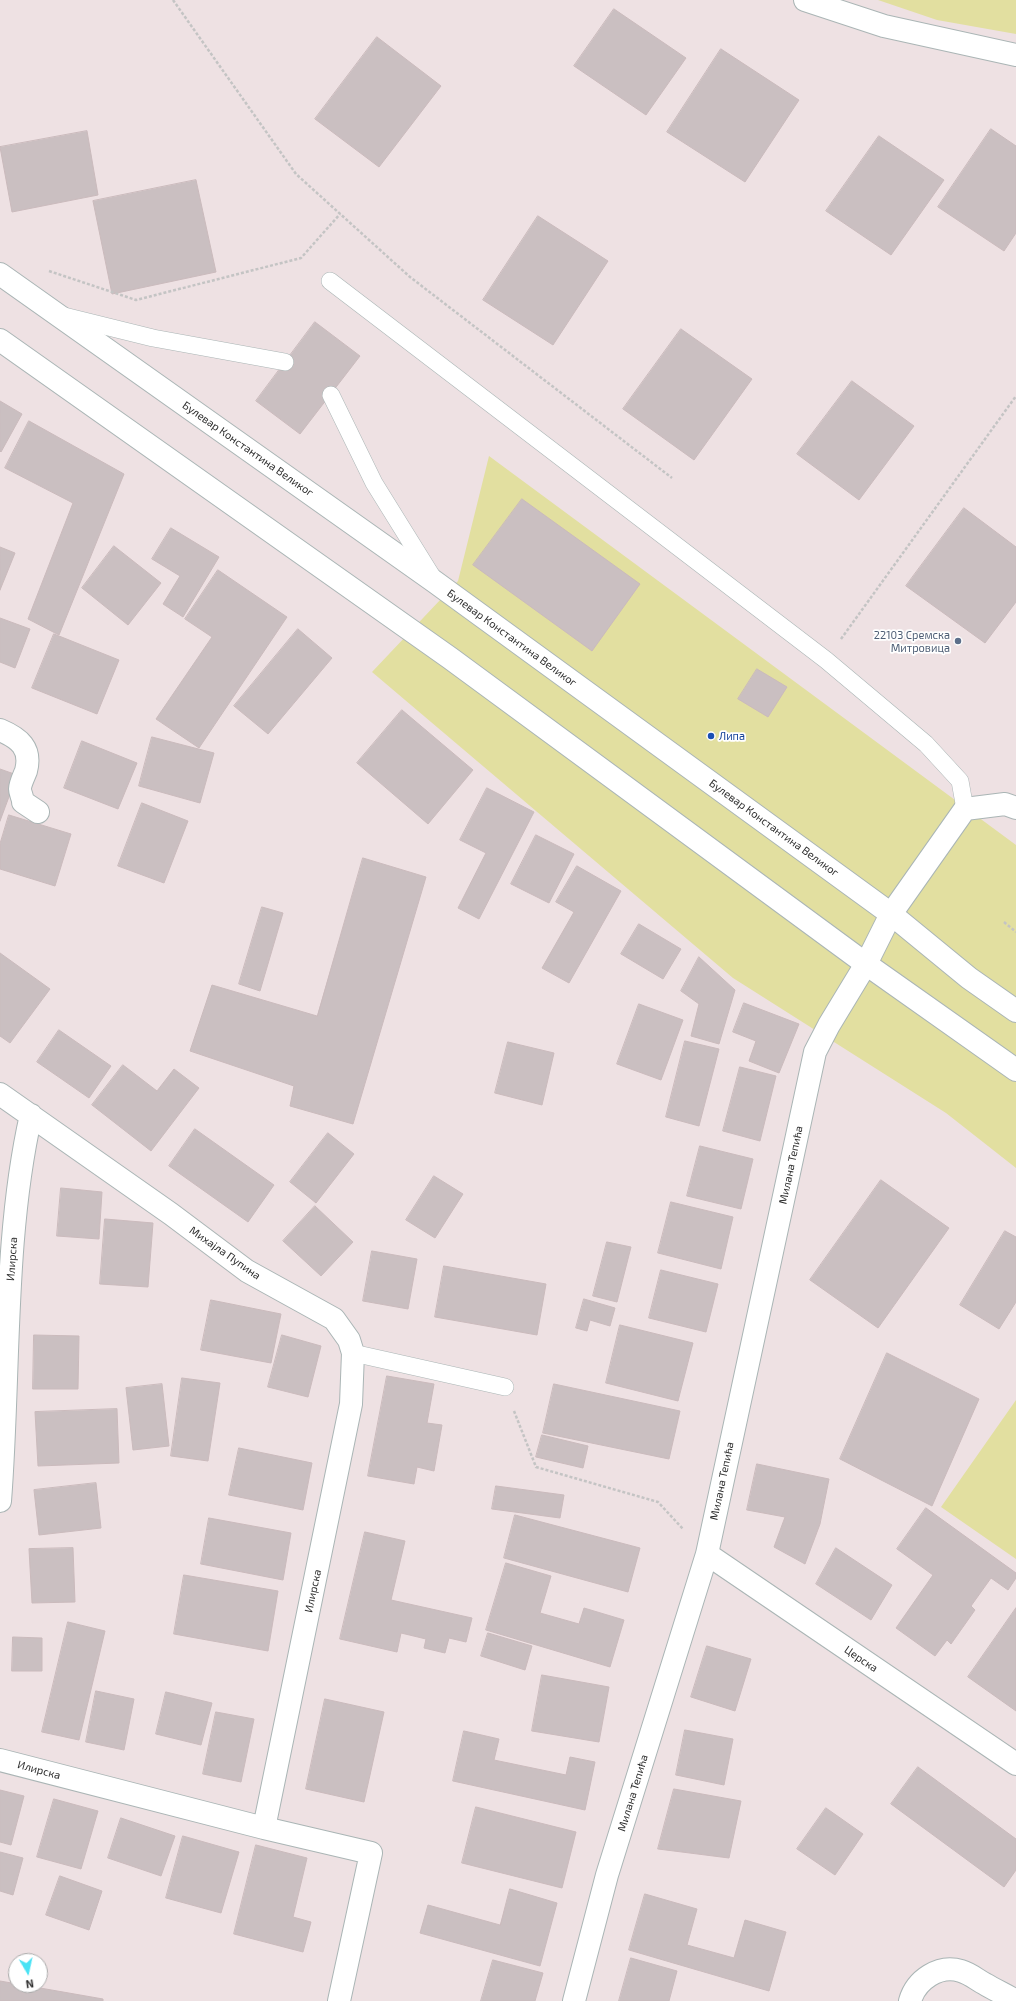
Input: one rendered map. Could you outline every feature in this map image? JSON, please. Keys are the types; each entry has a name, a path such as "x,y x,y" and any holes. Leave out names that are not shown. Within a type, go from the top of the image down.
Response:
{"street":[{"path":"805,0 884,26 1016,55"},
{"name":"Булевар Константина Великог","path":"0,274 435,582 891,914 969,978 1016,1011"},
{"path":"0,340 450,658 866,964 1016,1070"},
{"path":"0,730 15,736 22,743 26,753 27,765 20,789 24,802 38,812"},
{"path":"965,809 1005,804 1016,808"},
{"name":"Милана Тепића","path":"574,2001 608,1875 707,1554 815,1052 829,1025 866,964 891,914 965,809"},
{"name":"Михајла Пупина","path":"0,1094 171,1214 247,1271 334,1319 349,1340 353,1353"},
{"name":"Илирска","path":"0,1500 5,1436 12,1253 24,1148 31,1115"},
{"name":"Илирска","path":"264,1828 351,1404 353,1353"},
{"name":"Церска","path":"707,1554 1016,1764"},
{"name":"Илирска","path":"0,1760 264,1828 371,1853 339,2001"},
{"path":"910,2001 912,1994 924,1979 942,1971 954,1969 971,1975 1016,2001"}],"lane":[{"path":"330,282 826,660 926,744 960,781 965,809"},
{"path":"59,315 153,338 285,362"},
{"path":"331,395 374,483 435,582"},
{"path":"353,1353 505,1387"}],"path":[{"path":"173,0 296,174 410,277 672,478"},
{"path":"42,269 136,300 301,258 340,214"},
{"path":"826,660 1016,396"},
{"path":"1004,922 1016,932"},
{"path":"505,1387 536,1467 658,1502 707,1554"}],"shaded area":[{"path":"878,0 1016,0 1016,34 937,20"},
{"path":"489,456 1016,845 1016,1168 946,1113 733,978 372,672 458,581"},
{"path":"1016,1400 1016,1559 941,1507"}],"building":[{"path":"614,9 686,58 646,115 574,66"},
{"path":"377,37 441,86 379,167 315,119"},
{"path":"721,49 799,100 745,182 667,132"},
{"path":"991,129 1016,146 1016,233 1004,251 938,207"},
{"path":"87,131 98,195 12,212 0,147"},
{"path":"879,136 944,180 891,255 826,211"},
{"path":"196,180 216,272 112,294 93,201"},
{"path":"538,216 608,261 553,345 483,300"},
{"path":"315,322 360,356 300,434 256,401"},
{"path":"681,329 752,379 694,460 623,409"},
{"path":"852,381 914,426 859,500 797,454"},
{"path":"0,401 22,414 1,452 0,451"},
{"path":"29,421 124,474 59,635 28,619 73,503 5,468"},
{"path":"522,499 640,584 592,651 473,565"},
{"path":"964,508 1016,547 1016,602 985,643 906,586"},
{"path":"171,528 219,557 183,617 163,604 180,576 152,559"},
{"path":"114,546 161,583 128,625 82,588"},
{"path":"0,547 15,553 0,590"},
{"path":"218,570 287,617 199,748 156,719 212,637 185,619"},
{"path":"0,618 30,629 15,668 0,662"},
{"path":"298,629 332,658 268,734 234,706"},
{"path":"54,634 119,660 97,714 32,688"},
{"path":"757,669 787,687 768,717 738,699"},
{"path":"402,710 473,770 428,824 357,763"},
{"path":"152,737 214,753 200,803 139,786"},
{"path":"82,741 137,763 118,809 64,788"},
{"path":"0,769 17,775 0,821"},
{"path":"487,788 534,812 479,919 458,908 486,853 460,840"},
{"path":"142,803 188,821 164,883 118,866"},
{"path":"9,815 71,834 55,886 0,869 0,844"},
{"path":"536,835 574,854 549,903 511,884"},
{"path":"363,858 426,877 353,1124 290,1106 294,1086 190,1051 212,985 317,1016"},
{"path":"577,866 621,891 569,983 542,968 574,912 556,902"},
{"path":"262,907 283,913 260,991 239,984"},
{"path":"639,924 681,949 663,979 621,954"},
{"path":"0,953 50,989 10,1043 0,1036"},
{"path":"699,957 735,990 719,1044 691,1036 699,1004 681,991"},
{"path":"744,1003 799,1024 779,1073 749,1061 756,1041 733,1032"},
{"path":"639,1004 683,1020 661,1080 617,1064"},
{"path":"59,1030 111,1066 89,1098 37,1062"},
{"path":"685,1041 719,1049 699,1126 666,1117"},
{"path":"508,1042 554,1053 542,1105 495,1093"},
{"path":"123,1065 157,1091 174,1069 199,1088 151,1151 92,1105"},
{"path":"740,1067 776,1076 760,1141 723,1131"},
{"path":"195,1129 274,1185 248,1222 169,1166"},
{"path":"328,1133 354,1154 316,1203 290,1182"},
{"path":"700,1146 753,1159 741,1209 687,1196"},
{"path":"434,1176 463,1194 435,1238 406,1220"},
{"path":"881,1180 949,1228 878,1328 810,1280"},
{"path":"61,1188 102,1192 99,1239 57,1236"},
{"path":"671,1202 733,1217 721,1269 658,1253"},
{"path":"315,1206 353,1242 321,1276 283,1241"},
{"path":"105,1219 153,1223 148,1287 100,1284"},
{"path":"1005,1231 1016,1237 1016,1302 999,1329 960,1305"},
{"path":"607,1242 631,1247 617,1302 593,1296"},
{"path":"372,1251 417,1259 408,1309 363,1301"},
{"path":"444,1266 546,1284 537,1335 435,1317"},
{"path":"661,1270 718,1284 706,1332 649,1318"},
{"path":"584,1299 615,1308 610,1326 590,1320 587,1331 576,1328"},
{"path":"211,1300 281,1314 271,1363 201,1350"},
{"path":"620,1325 693,1343 678,1401 606,1383"},
{"path":"34,1335 79,1336 78,1389 33,1389"},
{"path":"282,1335 321,1346 308,1397 268,1387"},
{"path":"887,1353 979,1399 932,1506 840,1459"},
{"path":"387,1376 434,1384 427,1423 442,1425 434,1471 417,1467 414,1484 368,1476"},
{"path":"182,1378 220,1383 208,1461 171,1456"},
{"path":"162,1384 169,1446 133,1450 126,1388"},
{"path":"554,1384 680,1411 669,1459 543,1433"},
{"path":"117,1409 119,1463 38,1466 35,1412"},
{"path":"542,1435 588,1446 583,1468 536,1457"},
{"path":"239,1448 312,1463 303,1510 229,1495"},
{"path":"757,1464 829,1479 820,1524 805,1564 774,1547 785,1517 747,1510"},
{"path":"96,1483 101,1528 39,1535 34,1490"},
{"path":"496,1486 564,1495 560,1518 492,1509"},
{"path":"926,1508 1016,1573 1016,1578 1008,1590 991,1578 971,1606 975,1610 951,1644 947,1640 935,1656 896,1628 933,1575 897,1549"},
{"path":"515,1515 640,1548 628,1592 504,1558"},
{"path":"209,1518 291,1533 283,1580 201,1564"},
{"path":"365,1532 405,1541 391,1600 472,1618 466,1642 449,1638 445,1653 424,1648 426,1639 401,1633 397,1652 340,1639"},
{"path":"73,1548 75,1602 32,1603 29,1549"},
{"path":"836,1548 892,1585 871,1620 816,1584"},
{"path":"506,1563 551,1576 540,1613 579,1624 584,1608 624,1620 610,1667 486,1630"},
{"path":"184,1575 278,1591 268,1651 174,1634"},
{"path":"1016,1608 1016,1711 968,1677"},
{"path":"68,1622 105,1631 79,1740 42,1732"},
{"path":"488,1633 532,1646 525,1670 481,1656"},
{"path":"13,1637 42,1638 42,1671 12,1671"},
{"path":"707,1646 751,1659 735,1711 691,1697"},
{"path":"542,1675 609,1687 599,1742 532,1731"},
{"path":"96,1691 134,1699 124,1750 86,1742"},
{"path":"166,1692 212,1703 201,1745 156,1734"},
{"path":"325,1699 384,1712 364,1802 306,1789"},
{"path":"216,1712 254,1719 241,1782 203,1774"},
{"path":"685,1730 733,1739 724,1785 676,1775"},
{"path":"464,1731 499,1739 494,1760 566,1775 570,1757 595,1762 585,1810 453,1781"},
{"path":"918,1767 1016,1839 1016,1870 1004,1887 891,1804"},
{"path":"674,1789 741,1801 729,1858 658,1849"},
{"path":"0,1790 24,1796 11,1845 0,1842"},
{"path":"54,1799 98,1811 81,1869 37,1857"},
{"path":"476,1807 576,1832 562,1888 462,1863"},
{"path":"826,1808 863,1834 835,1875 797,1849"},
{"path":"121,1818 175,1836 161,1876 108,1858"},
{"path":"183,1836 239,1852 221,1913 166,1898"},
{"path":"256,1845 307,1858 293,1917 311,1922 303,1952 234,1934"},
{"path":"0,1852 23,1858 13,1895 0,1891"},
{"path":"60,1876 102,1891 89,1930 46,1915"},
{"path":"510,1889 557,1903 540,1966 420,1933 428,1905 500,1925"},
{"path":"645,1894 697,1909 687,1945 734,1958 745,1920 786,1932 769,1991 629,1950"},
{"path":"631,1958 677,1971 669,2001 619,2001"},
{"path":"493,1960 543,1973 535,2001 481,2001"},
{"path":"0,1981 8,1982 8,1993 48,1993 48,1989 103,1999 103,2001 0,2001"}],"place":[{"name":"22103 Сремска Митровица","path":"958,641"},
{"name":"Липа","path":"711,736"}]}
